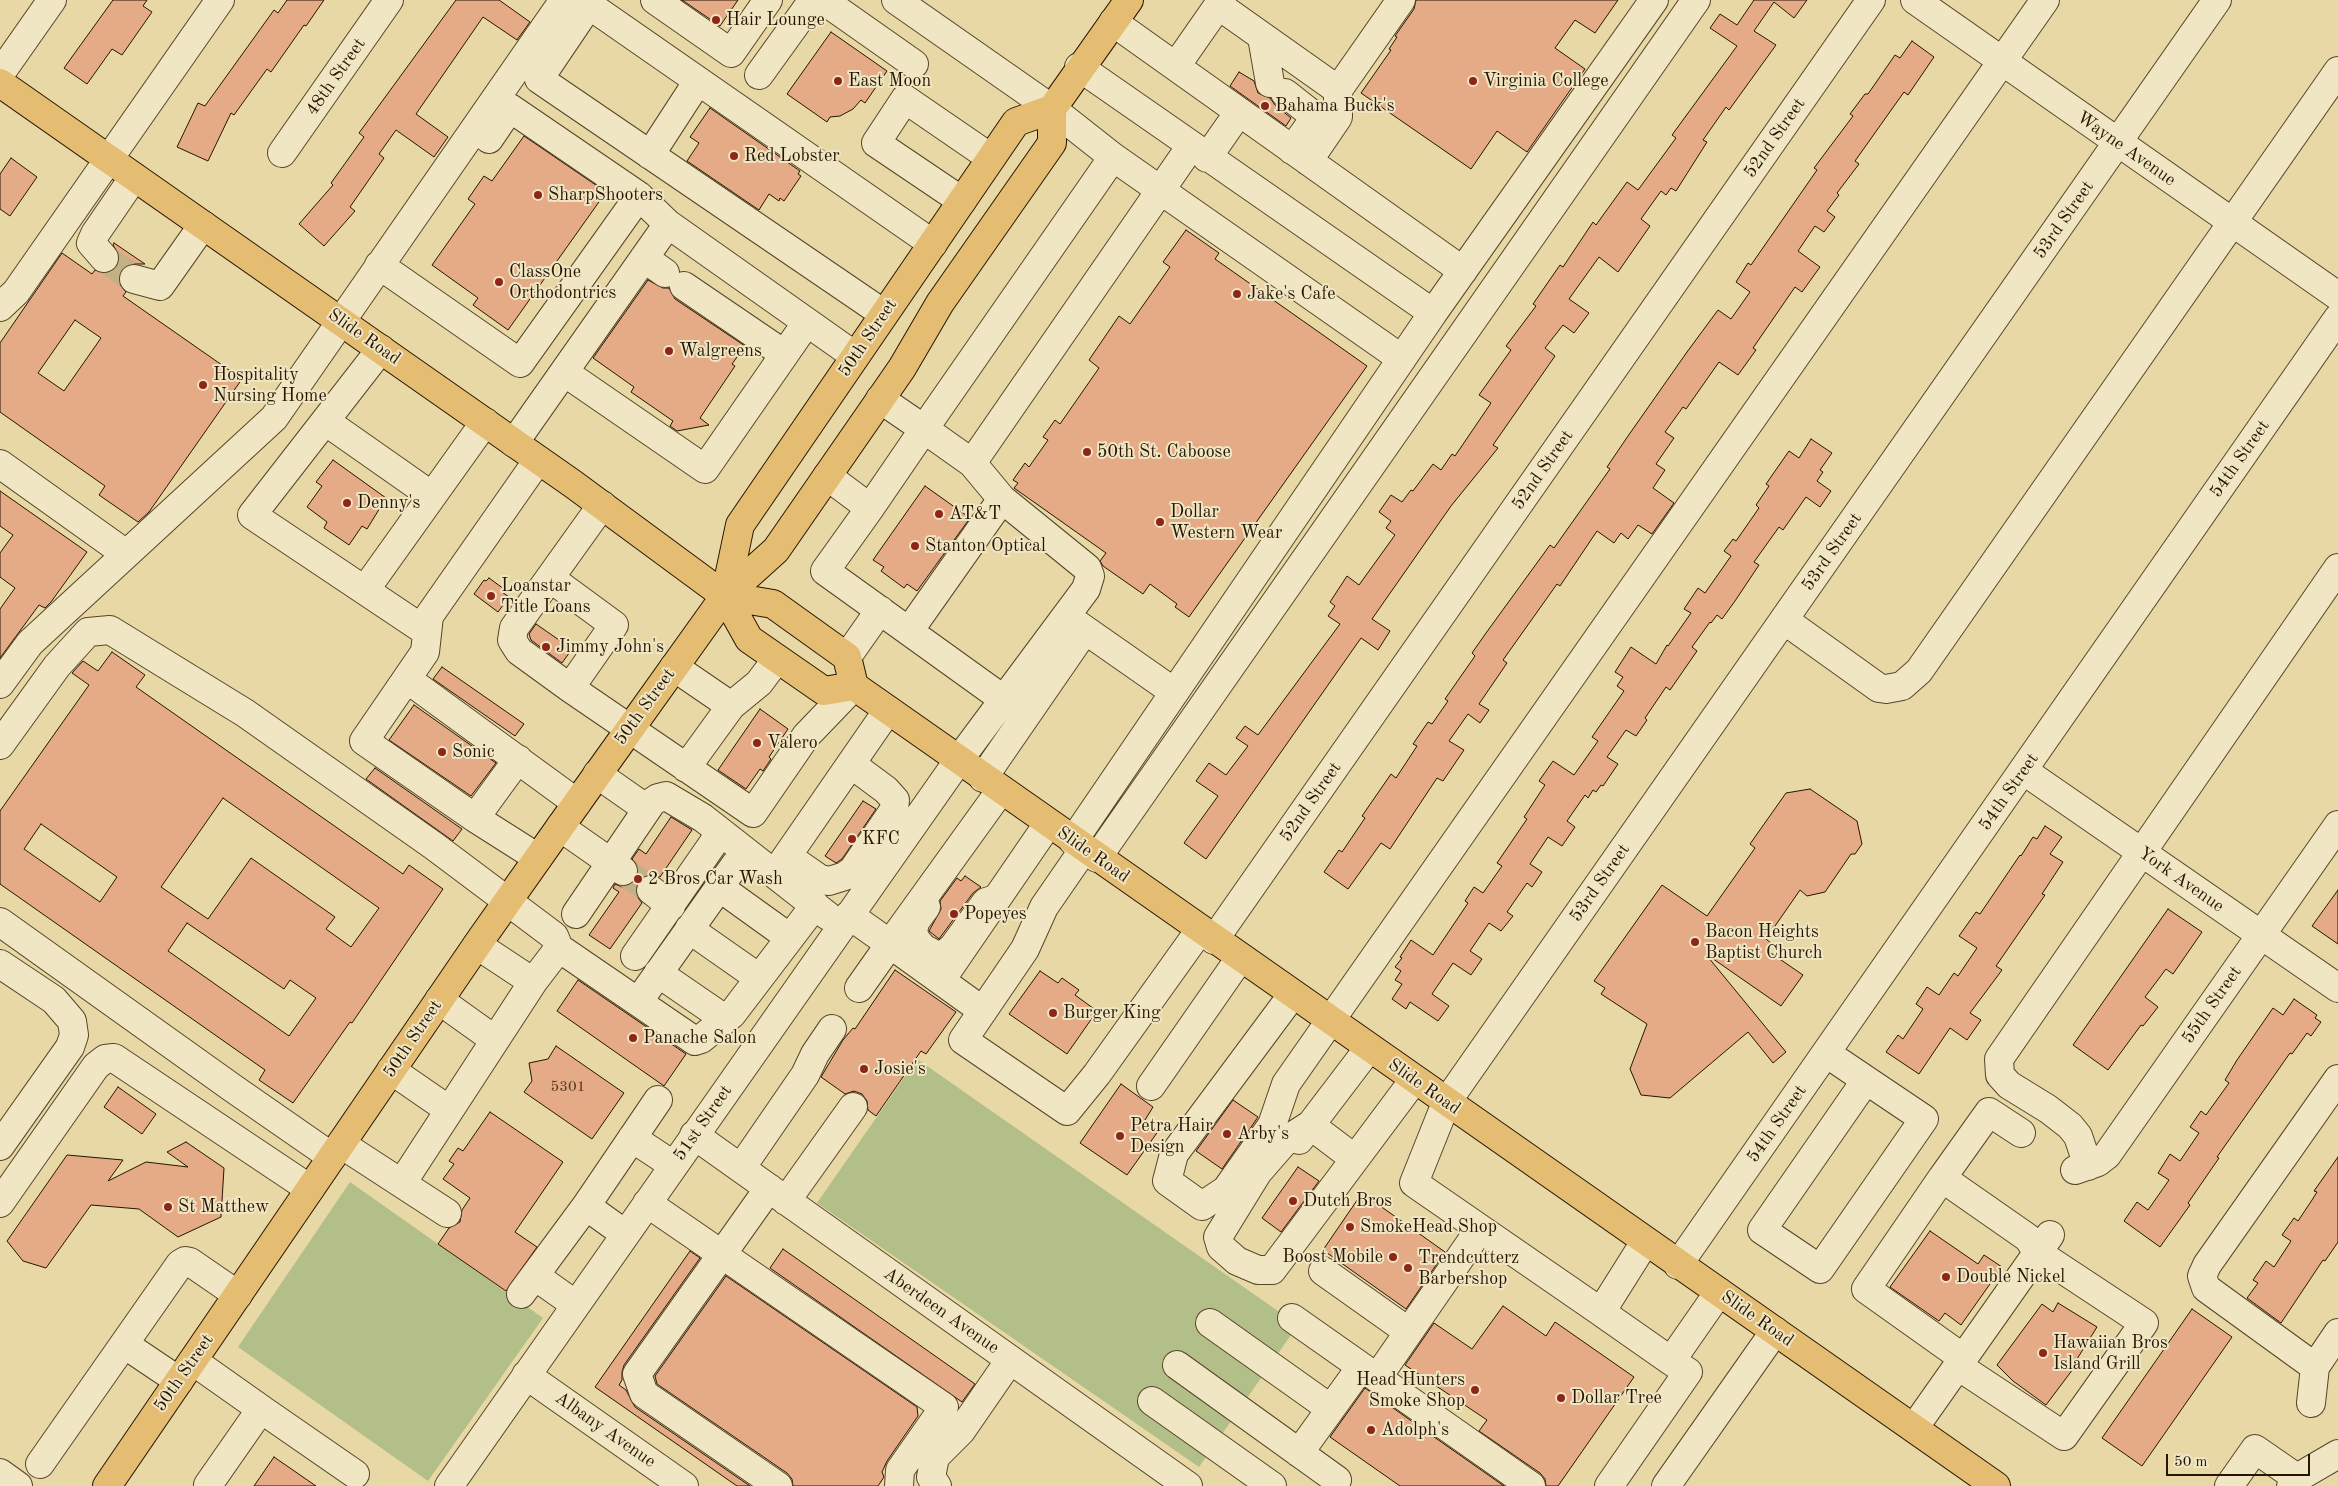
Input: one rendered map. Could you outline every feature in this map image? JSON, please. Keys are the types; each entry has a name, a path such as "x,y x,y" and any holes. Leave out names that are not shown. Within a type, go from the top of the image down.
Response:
{"main road":[{"path":"1052,109 1129,0"},
{"name":"Slide Road","path":"0,84 485,422 725,596 749,639 777,659 824,691 854,686 1446,1103 1996,1486"},
{"name":"50th Street","path":"116,1483 186,1371 508,900 725,596 776,550 902,368 940,303 1052,143 1052,109 1016,122 740,525 725,596"},
{"name":"Slide Road","path":"725,596 773,604 847,657"},
{"path":"847,657 854,686"}],"street":[{"path":"0,74 52,0"},
{"path":"0,307 16,292 220,0"},
{"name":"48th Street","path":"282,153 389,0"},
{"path":"0,684 30,642 274,418 348,326 387,270 499,108 564,0"},
{"path":"655,0 731,53 768,0"},
{"path":"759,75 813,0"},
{"path":"823,0 914,64"},
{"path":"896,0 1052,109 1113,157 1402,359"},
{"path":"1300,156 1338,117 1338,90 1401,0"},
{"path":"1084,849 1174,692 1433,313 1654,0"},
{"path":"781,865 815,905 890,944 984,1011 1025,949 1044,907 1084,849 1696,0"},
{"name":"52nd Street","path":"984,1011 963,1040 1067,1111 1207,935 1871,0"},
{"name":"Wayne Avenue","path":"1915,0 2338,296"},
{"path":"1293,994 1174,1154 1167,1181 1202,1206 1226,1190 1272,1125 1286,1084 2045,0"},
{"name":"53rd Street","path":"1480,1229 1414,1183 1446,1103 2217,0"},
{"path":"1176,66 1220,3 1262,36 1338,90"},
{"path":"884,314 539,79 589,5 933,244"},
{"path":"1114,22 1463,271"},
{"path":"938,30 914,64 905,99 876,143 962,201"},
{"path":"1262,36 1277,88 1313,115 1300,156"},
{"path":"1080,67 1199,152 1433,313"},
{"path":"1784,620 1879,688 1896,688 1910,680 1919,671 2338,71"},
{"path":"650,155 698,81"},
{"path":"905,99 991,158"},
{"path":"499,108 639,196 668,224 856,356"},
{"path":"972,463 1161,190 1239,112"},
{"path":"1003,698 825,571 1113,157"},
{"path":"104,258 91,243 95,234 134,177"},
{"path":"520,363 639,196"},
{"path":"514,443 559,379 664,273 668,224"},
{"path":"134,279 160,286 203,225"},
{"path":"387,270 520,363 559,379 705,469 807,322"},
{"path":"664,273 784,354"},
{"name":"54th Street","path":"1678,1265 2338,318"},
{"path":"381,349 252,516 427,632"},
{"path":"859,988 948,864 1076,623 1090,576 1087,568 1002,499 972,463 880,399"},
{"path":"325,421 432,496"},
{"path":"365,590 485,422"},
{"path":"538,460 429,616 424,652 364,741 475,818 538,858"},
{"path":"0,464 126,554"},
{"path":"827,476 870,508"},
{"path":"908,631 1002,499"},
{"path":"602,505 514,628 512,640 519,651 570,688 753,813 806,736 854,686"},
{"path":"2141,852 2338,568"},
{"path":"550,578 614,625 570,688"},
{"path":"847,657 880,610"},
{"path":"1076,623 1174,692"},
{"name":"51st Street","path":"449,1486 1003,698 1076,623"},
{"path":"0,745 57,666 88,632 110,630 245,713 508,900 554,936 559,948 695,1041 701,1039 732,1014 815,905"},
{"path":"686,768 731,706 759,683 777,659"},
{"path":"674,667 731,706"},
{"path":"407,679 577,803"},
{"path":"781,865 888,710"},
{"path":"475,818 518,759"},
{"path":"576,914 617,867 648,809 658,798 666,796 681,804 721,832 781,865 829,881 845,876 853,870 894,810 895,800 886,790 851,764"},
{"name":"York Avenue","path":"2024,771 2338,988"},
{"path":"598,774 648,809"},
{"path":"941,980 1048,824"},
{"name":"55th Street","path":"2141,852 1999,1059 2000,1075 2008,1085 2048,1109 2070,1126 2078,1136 2082,1168 2098,1162 2107,1155 2338,825"},
{"path":"560,827 617,867"},
{"path":"635,956 661,898 721,832"},
{"path":"948,864 943,884 915,922 913,932 916,940 923,948 938,956 944,955 964,934 986,902 996,899"},
{"path":"638,1002 735,865"},
{"path":"719,887 790,938"},
{"path":"0,922 278,1120 402,1183 446,1213"},
{"path":"689,929 760,978"},
{"path":"477,945 533,982"},
{"path":"402,1183 533,982 559,948"},
{"path":"1151,1086 1240,958"},
{"path":"0,964 54,1000 72,1022 74,1035 70,1048 0,1146"},
{"path":"658,973 725,1019"},
{"path":"439,1000 495,1040"},
{"path":"741,1168 805,1075 815,1054 832,1029"},
{"path":"1369,1048 1310,1125 1284,1141 1258,1172 1218,1237 1221,1247 1237,1261 1258,1270 1272,1270 1414,1080"},
{"path":"1826,1053 1924,1119 1820,1269 1762,1230 1866,1080"},
{"path":"0,1203 96,1066 105,1059 114,1058 310,1189"},
{"path":"391,1070 450,1110"},
{"path":"2311,1403 2329,1353 2210,1292 2203,1283 2202,1276 2206,1266 2338,1079"},
{"path":"576,1305 528,1285 586,1206 658,1100"},
{"path":"778,1486 644,1394 637,1374 722,1254 778,1195 853,1107"},
{"path":"1942,1178 2028,1238 2044,1244 2144,1323 2064,1436 1960,1362 1866,1289 1942,1178 1989,1112 2021,1133"},
{"path":"1310,1125 1349,1167"},
{"name":"Aberdeen Avenue","path":"694,1135 1188,1486"},
{"path":"632,1138 673,1165"},
{"path":"647,1203 944,1407 900,1470 899,1486"},
{"path":"586,1206 625,1234"},
{"path":"1299,1453 1331,1409 1409,1332 1480,1229 1688,1372 1609,1486"},
{"path":"1601,1312 1645,1242"},
{"path":"1914,1428 2044,1244"},
{"path":"40,1464 180,1264 185,1261 190,1262 238,1295"},
{"path":"1323,1271 1409,1332"},
{"path":"1671,1361 1718,1292"},
{"path":"1292,1318 1531,1486"},
{"path":"1210,1322 1331,1409"},
{"path":"1666,1486 1775,1331"},
{"path":"124,1344 186,1371 261,1409 355,1474"},
{"path":"937,1486 931,1477 931,1467 935,1458 962,1431 1010,1360"},
{"path":"1177,1365 1299,1453 1338,1484"},
{"name":"Albany Avenue","path":"526,1375 684,1486"},
{"path":"1152,1401 1272,1486"},
{"path":"208,1485 261,1409"},
{"path":"2229,1486 2255,1449 2294,1482 2338,1454"},
{"path":"0,1474 18,1486"}],"green space":[{"path":"917,1059 1298,1325 1199,1467 817,1203"},
{"path":"350,1182 543,1318 428,1481 238,1347"}],"building":[{"path":"113,0 147,0 143,6 152,12 122,55 112,49 87,84 64,68"},
{"path":"287,0 324,0 271,72 267,69 234,115 231,113 208,161 177,147 198,103 205,106 274,10 278,13"},
{"path":"456,0 499,0 530,22 517,40 483,17 416,114 448,137 434,157 396,130 379,154 384,158 350,207 355,211 324,246 299,224 333,185 331,183 364,137 359,133"},
{"name":"Hair Lounge","path":"682,0 738,0 720,26"},
{"name":"Virginia College","path":"1416,0 1618,0 1595,33 1575,20 1555,48 1585,69 1527,152 1497,131 1471,169 1361,93 1391,50 1389,49 1397,37 1395,36 1414,9"},
{"path":"1754,0 1807,0 1794,18 1774,2 1754,31 1776,45 1729,110 1726,107 1703,140 1707,142 1676,191 1671,188 1666,195 1661,191 1641,219 1650,226 1618,272 1599,257 1569,299 1589,313 1574,333 1563,325 1545,348 1555,356 1493,445 1498,448 1451,506 1372,619 1390,631 1378,650 1361,638 1206,859 1184,843 1218,796 1196,781 1209,763 1226,775 1248,746 1236,738 1245,726 1258,735 1340,624 1328,616 1335,606 1330,602 1347,576 1359,585 1395,535 1386,528 1391,521 1379,512 1391,495 1402,502 1411,490 1413,491 1433,464 1441,470 1452,454 1455,456 1491,403 1479,395 1511,350 1506,346 1536,306 1533,304 1560,265 1563,267 1593,222 1596,225 1627,182 1638,190 1676,138 1672,135 1737,46 1710,28 1720,14 1737,25"},
{"name":"East Moon","path":"831,32 887,71 865,103 861,100 853,109 840,116 830,117 827,122 787,94"},
{"path":"1912,41 1934,57 1908,95 1904,92 1855,161 1859,164 1837,193 1839,195 1827,211 1835,217 1824,232 1815,226 1798,251 1820,267 1802,292 1795,287 1753,348 1756,350 1738,375 1719,362 1686,409 1683,407 1665,432 1674,438 1656,464 1665,470 1653,488 1674,503 1652,534 1638,525 1628,539 1621,533 1614,543 1597,531 1560,586 1557,584 1503,660 1507,663 1479,704 1489,710 1480,723 1468,714 1449,741 1464,750 1443,781 1437,778 1390,849 1381,843 1348,889 1324,872 1339,850 1342,852 1365,818 1362,816 1391,774 1396,778 1417,746 1413,744 1428,722 1432,724 1448,701 1445,699 1475,656 1472,653 1550,545 1554,548 1610,469 1607,467 1687,352 1718,310 1731,319 1750,292 1736,282 1748,263 1751,265 1817,170 1814,168 1853,116 1850,114 1865,94 1868,94 1895,55 1900,58"},
{"path":"1239,72 1254,81 1258,93 1270,98 1275,105 1291,118 1286,126 1230,86"},
{"name":"Red Lobster","path":"710,108 800,171 798,174 801,176 784,201 780,198 779,201 769,194 759,210 687,161 699,143 690,137"},
{"path":"524,136 606,192 508,330 473,305 478,298 432,265 475,204 468,199 484,176 492,181"},
{"path":"11,158 37,177 10,216 0,209 0,174"},
{"path":"1186,230 1219,253 1215,259 1367,366 1189,617 1175,607 1177,604 1150,584 1143,594 1103,566 1100,561 1106,553 1014,488 1018,483 1013,480 1025,463 1029,467 1048,440 1043,437 1055,420 1060,424 1099,368 1089,360 1119,316 1130,324 1170,267 1163,262"},
{"name":"Hospitality Nursing Home","path":"114,243 145,264 130,264 123,268 119,274 119,283 126,292 123,296 242,379 149,512 138,522 99,495 105,486 0,412 0,343 62,253 92,274 95,270 106,273 115,269 119,263 119,255 113,245","holes":["75,320 101,338 64,391 38,373"]},
{"name":"Walgreens","path":"648,280 663,288 669,288 675,299 745,346 732,364 735,366 700,418 709,425 677,431 670,426 673,421 631,392 634,387 593,358"},
{"path":"1811,439 1832,453 1820,470 1823,472 1817,481 1831,491 1820,507 1806,497 1783,530 1779,527 1754,562 1759,565 1735,601 1722,619 1717,615 1710,622 1692,647 1697,651 1670,690 1666,687 1645,718 1647,720 1636,736 1626,730 1607,757 1618,764 1603,786 1601,785 1596,792 1593,790 1588,798 1585,795 1567,821 1575,827 1562,846 1548,837 1530,864 1542,872 1532,887 1527,883 1507,912 1513,916 1501,931 1489,923 1470,951 1482,959 1471,975 1453,963 1432,994 1449,1006 1438,1021 1410,1002 1406,1009 1392,999 1402,984 1395,980 1401,971 1395,967 1411,940 1433,955 1468,903 1465,901 1474,887 1483,893 1502,866 1497,863 1527,819 1524,817 1545,785 1539,781 1553,761 1574,775 1598,741 1592,737 1624,691 1617,686 1623,677 1615,672 1631,647 1656,664 1667,645 1691,613 1684,609 1698,588 1705,593 1731,556 1724,551 1733,539 1736,541 1759,508 1756,505 1769,486 1766,484 1789,451 1799,458"},
{"name":"Denny's","path":"333,460 386,498 367,529 362,526 349,545 324,528 327,522 307,507 322,486 316,482"},
{"name":"Stanton Optical","path":"925,486 970,518 917,591 907,584 904,588 881,571 884,567 873,560"},
{"path":"0,491 87,552 51,602 45,608 39,605 0,658 0,609 15,588 0,577 0,553 13,535 0,526"},
{"name":"Loanstar Title Loans","path":"489,578 504,589 502,592 509,597 498,612 474,594 484,580 486,581"},
{"path":"536,624 572,649 562,663 531,640 529,634"},
{"path":"112,652 145,675 136,687 403,874 409,865 443,889 352,1023 350,1022 293,1103 259,1080 265,1070 0,884 0,811 89,685 72,673 83,661 98,671","holes":["223,798 379,908 351,947 326,929 335,917 251,858 208,919 161,887","41,824 117,877 100,902 24,849","187,923 284,989 290,980 316,998 289,1036 168,951"]},
{"path":"442,667 524,724 515,736 433,679"},
{"name":"Sonic","path":"414,705 496,763 471,796 389,740"},
{"name":"Valero","path":"760,709 788,729 769,757 771,759 763,771 760,769 746,789 718,770"},
{"path":"375,768 462,829 453,841 366,779"},
{"name":"Bacon Heights Baptist Church","path":"1810,789 1857,821 1862,844 1855,854 1851,854 1825,892 1807,896 1800,890 1766,939 1772,944 1768,951 1803,975 1781,1006 1708,957 1786,1052 1773,1063 1748,1032 1670,1098 1641,1095 1630,1069 1647,1024 1601,994 1605,988 1594,981 1662,885 1707,916 1755,848 1750,844 1786,793"},
{"path":"863,801 876,809 842,859 836,863 825,856"},
{"name":"2 Bros Car Wash","path":"671,817 692,830 660,877 646,875 639,881 636,895 642,903 610,949 589,935 619,892 613,888 615,884 622,887 636,880 639,872 637,865 632,859 639,849 646,854"},
{"path":"2045,826 2062,837 2050,854 2063,862 2042,894 2045,895 1996,966 2002,970 1970,1013 1981,1020 1967,1040 1950,1028 1919,1074 1886,1052 1898,1035 1903,1039 1923,1009 1916,1004 1927,987 1939,995 1954,973 1958,976 1977,948 1959,936 1976,912 1980,914 2033,837 2037,839"},
{"path":"965,876 981,887 973,893 939,939 929,931 941,909 940,901 957,878 961,881"},
{"path":"2338,890 2338,944 2312,926"},
{"path":"2168,909 2202,932 2173,974 2166,969 2145,997 2158,1007 2143,1026 2141,1025 2108,1070 2073,1045"},
{"path":"895,970 956,1012 926,1054 921,1051 876,1116 868,1110 867,1101 862,1094 854,1091 845,1094 821,1077 843,1040 853,1028 855,1029"},
{"name":"Burger King","path":"1040,971 1058,983 1062,978 1079,990 1075,995 1097,1011 1067,1054 1009,1014"},
{"name":"Panache Salon","path":"578,980 686,1054 664,1086 557,1011"},
{"path":"2294,999 2317,1015 2315,1018 2321,1022 2311,1036 2307,1033 2292,1054 2290,1053 2217,1157 2219,1158 2188,1203 2190,1205 2160,1247 2124,1221 2137,1202 2148,1210 2169,1180 2158,1173 2170,1154 2180,1161 2199,1133 2190,1127 2201,1111 2206,1115 2229,1083 2225,1080 2273,1008 2283,1015"},
{"path":"556,1046 624,1093 592,1139 524,1092 532,1081 529,1063 548,1059"},
{"name":"Petra Hair Design","path":"1121,1084 1153,1107 1145,1120 1159,1130 1127,1175 1080,1143"},
{"path":"118,1087 156,1114 142,1134 104,1107"},
{"name":"Arby's","path":"1233,1100 1258,1117 1222,1169 1196,1151"},
{"path":"490,1112 563,1162 515,1232 537,1247 506,1291 438,1244 449,1228 460,1222 462,1210 470,1198 443,1179 454,1164 449,1161 458,1148 463,1151"},
{"name":"St Matthew","path":"186,1142 224,1168 221,1217 178,1237 139,1209 91,1205 46,1268 23,1261 7,1241 67,1155 123,1160 108,1181 146,1162 188,1167 167,1152"},
{"path":"2338,1157 2338,1242 2325,1261 2323,1260 2281,1323 2247,1298 2258,1283 2253,1280 2266,1261 2274,1267 2291,1241 2282,1235 2294,1218 2298,1221 2317,1192 2314,1191"},
{"name":"Dutch Bros","path":"1298,1167 1319,1181 1281,1232 1262,1218"},
{"path":"1362,1193 1445,1252 1406,1309 1323,1250"},
{"name":"Double Nickel","path":"1930,1231 1978,1264 1984,1255 2002,1267 1961,1325 1945,1313 1939,1321 1890,1287"},
{"path":"783,1249 975,1384 962,1402 770,1268"},
{"path":"690,1251 700,1258 624,1365 622,1380 619,1385 626,1390 635,1407 750,1486 737,1486 595,1387"},
{"path":"726,1276 917,1407 918,1416 887,1461 882,1472 884,1477 878,1486 793,1486 792,1479 787,1473 657,1384 655,1376"},
{"name":"Hawaiian Bros Island Grill","path":"2058,1303 2097,1327 2077,1359 2079,1361 2046,1405 2013,1381 1997,1365 2042,1304 2053,1312"},
{"name":"Dollar Tree","path":"1503,1306 1546,1336 1555,1322 1634,1377 1558,1486 1546,1486 1545,1479 1540,1473 1479,1431 1487,1420 1405,1365 1434,1323 1472,1349"},
{"path":"2192,1309 2232,1337 2142,1466 2102,1438"},
{"path":"1365,1388 1504,1486 1400,1486 1330,1437"},
{"path":"274,1457 316,1486 254,1486"}],"tunnel":[{"path":"104,258 134,279"},
{"path":"623,871 651,890"}],"place":[{"name":"Hair Lounge","path":"716,20"},
{"name":"East Moon","path":"838,81"},
{"name":"Virginia College","path":"1473,81"},
{"name":"Bahama Buck's","path":"1265,106"},
{"name":"Red Lobster","path":"734,156"},
{"name":"SharpShooters","path":"538,195"},
{"name":"ClassOne Orthodontrics","path":"499,282"},
{"name":"Jake's Cafe","path":"1237,294"},
{"name":"Walgreens","path":"669,351"},
{"name":"Hospitality Nursing Home","path":"203,385"},
{"name":"50th St. Caboose","path":"1087,452"},
{"name":"Denny's","path":"347,503"},
{"name":"AT&T","path":"939,514"},
{"name":"Dollar Western Wear","path":"1160,522"},
{"name":"Stanton Optical","path":"915,546"},
{"name":"Loanstar Title Loans","path":"491,596"},
{"name":"Jimmy John's","path":"546,647"},
{"name":"Valero","path":"757,743"},
{"name":"Sonic","path":"442,752"},
{"name":"KFC","path":"852,839"},
{"name":"2 Bros Car Wash","path":"638,879"},
{"name":"Popeyes","path":"954,914"},
{"name":"Bacon Heights Baptist Church","path":"1695,942"},
{"name":"Burger King","path":"1053,1013"},
{"name":"Panache Salon","path":"633,1038"},
{"name":"Josie's","path":"864,1069"},
{"name":"Arby's","path":"1227,1134"},
{"name":"Petra Hair Design","path":"1120,1136"},
{"name":"Dutch Bros","path":"1293,1201"},
{"name":"St Matthew","path":"168,1207"},
{"name":"SmokeHead Shop","path":"1350,1227"},
{"name":"Boost Mobile","path":"1393,1257"},
{"name":"Trendcutterz Barbershop","path":"1408,1268"},
{"name":"Double Nickel","path":"1946,1277"},
{"name":"Hawaiian Bros Island Grill","path":"2043,1353"},
{"name":"Head Hunters Smoke Shop","path":"1475,1390"},
{"name":"Dollar Tree","path":"1561,1398"},
{"name":"Adolph's","path":"1371,1430"}]}
